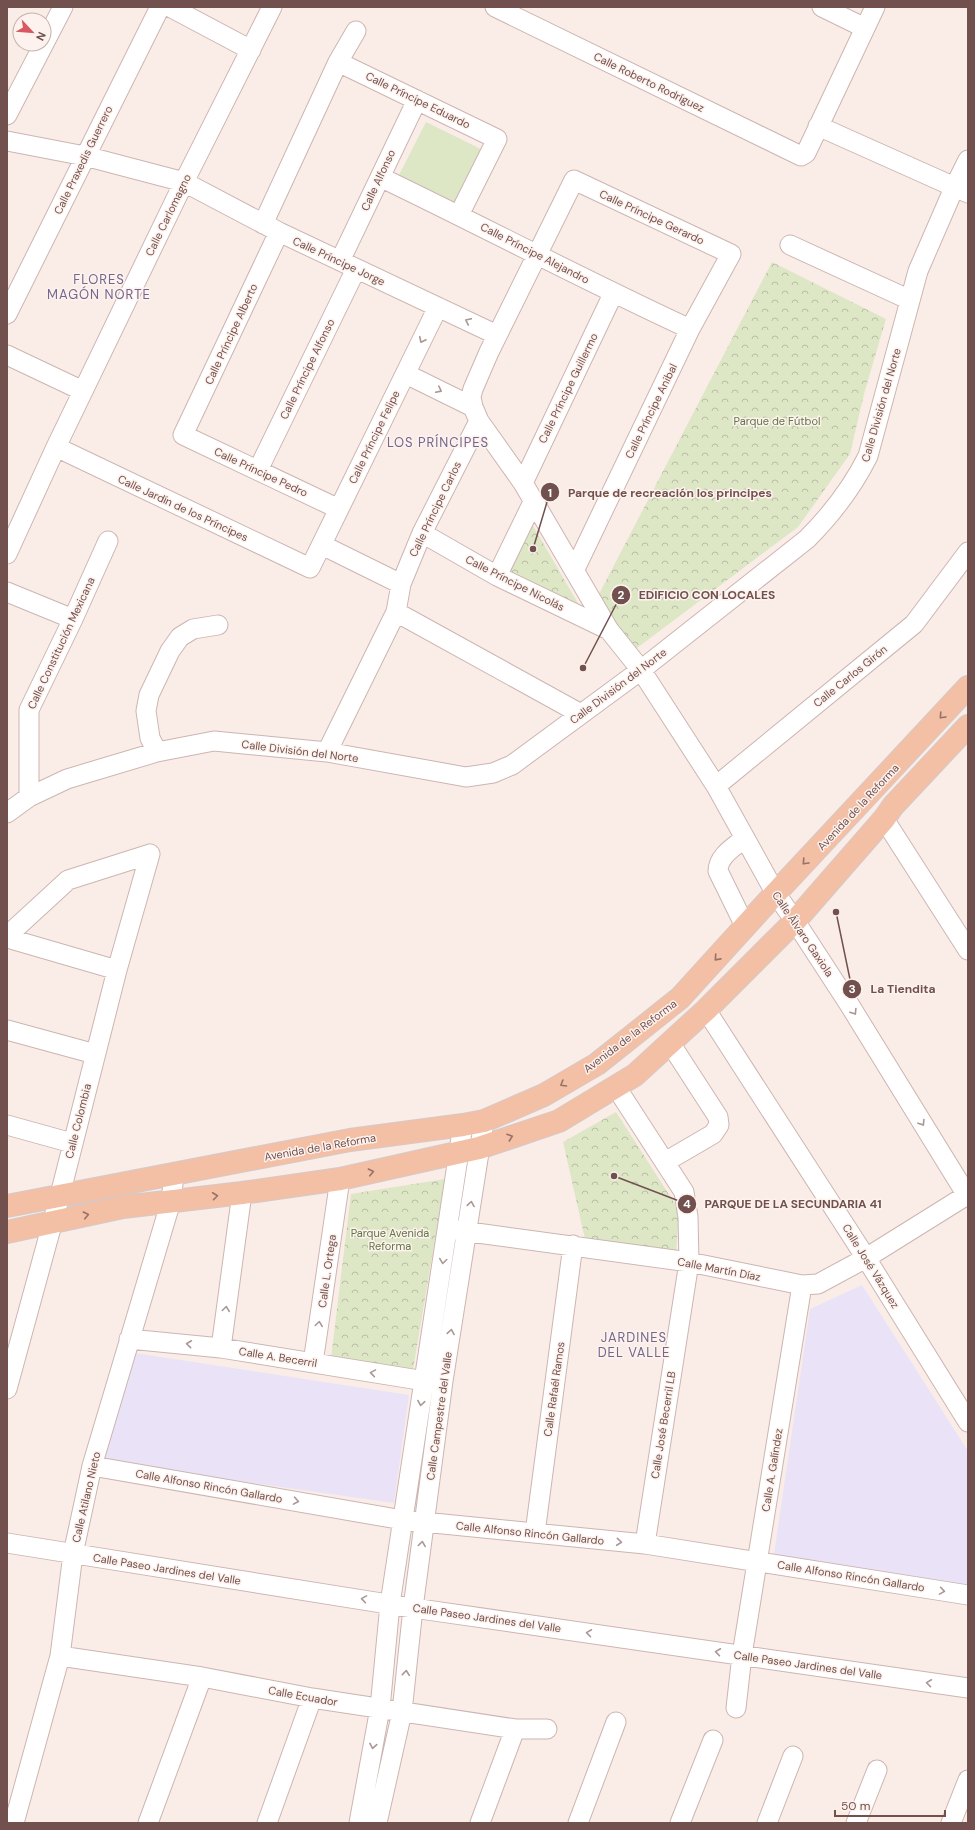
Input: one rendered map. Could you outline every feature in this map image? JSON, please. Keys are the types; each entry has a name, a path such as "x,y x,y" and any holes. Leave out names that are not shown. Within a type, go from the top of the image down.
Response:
{"main road":[{"name":"Avenida de la Reforma","path":"7,1206 350,1140 473,1123 544,1095 597,1064 680,998 745,926 968,687"},
{"path":"7,1232 123,1207 242,1193 340,1179 469,1151 559,1121 635,1075 706,1010 795,921 884,819 893,806 968,726"}],"street":[{"path":"7,115 63,7"},
{"name":"Calle Praxedis Guerrero","path":"7,314 160,7"},
{"path":"170,7 251,50"},
{"name":"Calle Carlomagno","path":"7,554 83,390 184,182 272,7"},
{"name":"Calle Roberto Rodríguez","path":"495,7 801,156 804,155 818,126"},
{"path":"822,7 865,28"},
{"path":"875,7 818,126 961,190"},
{"name":"Calle Príncipe Alberto","path":"183,435 271,228 338,62 356,31"},
{"name":"Calle Príncipe Eduardo","path":"338,62 497,139 459,215"},
{"name":"Calle Alfonso","path":"348,265 380,177 417,100"},
{"name":"Calle Príncipe Jorge","path":"7,140 85,156 184,182 271,228 498,335"},
{"name":"Calle División del Norte","path":"7,814 28,797 67,779 157,752 214,741 327,752 466,777 493,773 512,765 641,670 807,539 827,520 856,479 868,456 918,271 961,190 968,160"},
{"name":"Calle Príncipe Alejandro","path":"380,177 459,215 614,294 690,329"},
{"name":"Calle Príncipe Carlos","path":"327,752 396,612 401,584 422,533 476,414 471,397 473,389 536,254 574,180"},
{"name":"Calle Príncipe Gerardo","path":"574,180 731,254"},
{"path":"790,245 910,300"},
{"name":"Calle Príncipe Anibal","path":"575,570 690,329 731,254"},
{"name":"Calle Príncipe Alfonso","path":"258,470 348,265"},
{"name":"Calle Príncipe Guillermo","path":"523,483 614,294"},
{"name":"Calle Príncipe Felipe","path":"310,568 438,307"},
{"path":"7,355 83,390"},
{"path":"406,374 476,414 534,500 609,630 641,670"},
{"name":"Calle Príncipe Pedro","path":"183,435 339,509"},
{"name":"Calle Jardín de los Príncipes","path":"56,447 310,568"},
{"path":"497,576 534,500"},
{"name":"Calle Príncipe Nicolás","path":"422,533 497,576 609,630"},
{"name":"Calle Constitución Mexicana","path":"28,797 28,710 73,619 108,541"},
{"path":"322,545 401,584"},
{"name":"Calle Carlos Girón","path":"716,786 914,624 968,552"},
{"path":"7,592 73,619"},
{"path":"396,612 581,714"},
{"path":"157,752 150,738 146,711 149,695 170,651 180,637 193,629 218,624"},
{"name":"Calle Álvaro Gaxiola","path":"641,670 716,786 776,894 849,1004 967,1196"},
{"path":"884,819 968,950"},
{"path":"745,838 723,857 718,864 718,871 745,926"},
{"name":"Calle Colombia","path":"7,937 68,880 150,854 117,970 53,1222 7,1389"},
{"path":"7,937 117,970"},
{"name":"Calle José Vázquez","path":"706,1010 866,1258 968,1422"},
{"path":"7,1030 95,1054"},
{"path":"665,1162 713,1134 718,1125 718,1117 670,1043"},
{"name":"Calle José Becerril LB","path":"616,1087 684,1192 688,1217 689,1262 645,1544"},
{"name":"Calle Campestre del Valle","path":"376,1823 402,1712 413,1608 443,1381 466,1232 469,1151 473,1123"},
{"path":"7,1125 72,1143"},
{"name":"Calle Campestre del Valle","path":"359,1823 380,1708 390,1604 448,1229 469,1151"},
{"name":"Calle Atilano Nieto","path":"14,1823 60,1656 74,1554 92,1466 171,1201 174,1175"},
{"name":"Calle L. Ortega","path":"313,1363 340,1179"},
{"path":"221,1348 242,1193"},
{"name":"Calle Martín Díaz","path":"448,1229 574,1245 689,1262 802,1285 818,1284 866,1258 967,1196"},
{"name":"Calle Rafaél Ramos","path":"535,1533 574,1245"},
{"name":"Calle A. Galíndez","path":"736,1708 742,1655 802,1285"},
{"name":"Calle A. Becerril","path":"130,1339 221,1348 425,1381"},
{"name":"Calle Alfonso Rincón Gallardo","path":"92,1466 403,1520 645,1544 968,1595"},
{"name":"Calle Paseo Jardines del Valle","path":"7,1544 413,1608 968,1688"},
{"name":"Calle Ecuador","path":"60,1656 202,1677 312,1698 515,1729 547,1729"},
{"path":"148,1823 202,1677"},
{"path":"267,1823 312,1698"},
{"path":"578,1823 616,1722"},
{"path":"480,1823 515,1729"},
{"path":"680,1823 713,1740"},
{"path":"767,1823 793,1756"},
{"path":"856,1823 877,1770"},
{"path":"951,1823 968,1780"}],"shaded area":[{"path":"862,1285 968,1451 968,1592 773,1561 810,1309"},
{"path":"135,1353 409,1395 394,1503 102,1462"}],"green space":[{"path":"426,122 487,152 457,211 396,181"},
{"name":"Parque de Fútbol","path":"772,262 886,319 864,394 850,454 798,527 633,651 599,594"},
{"path":"532,524 579,605 506,575"},
{"path":"616,1112 679,1210 676,1255 585,1239 563,1142"},
{"name":"Parque Avenida Reforma","path":"445,1179 413,1370 331,1358 351,1194"}],"place":[{"name":"Parque de recreación los principes","path":"533,549"},
{"name":"EDIFICIO CON LOCALES","path":"583,668"},
{"name":"La Tiendita","path":"836,912"},
{"name":"PARQUE DE LA SECUNDARIA 41","path":"614,1176"}],"district":[{"name":"FLORES MAGÓN NORTE","path":"99,286"},
{"name":"LOS PRÍNCIPES","path":"438,442"},
{"name":"JARDINES DEL VALLE","path":"634,1344"}]}
